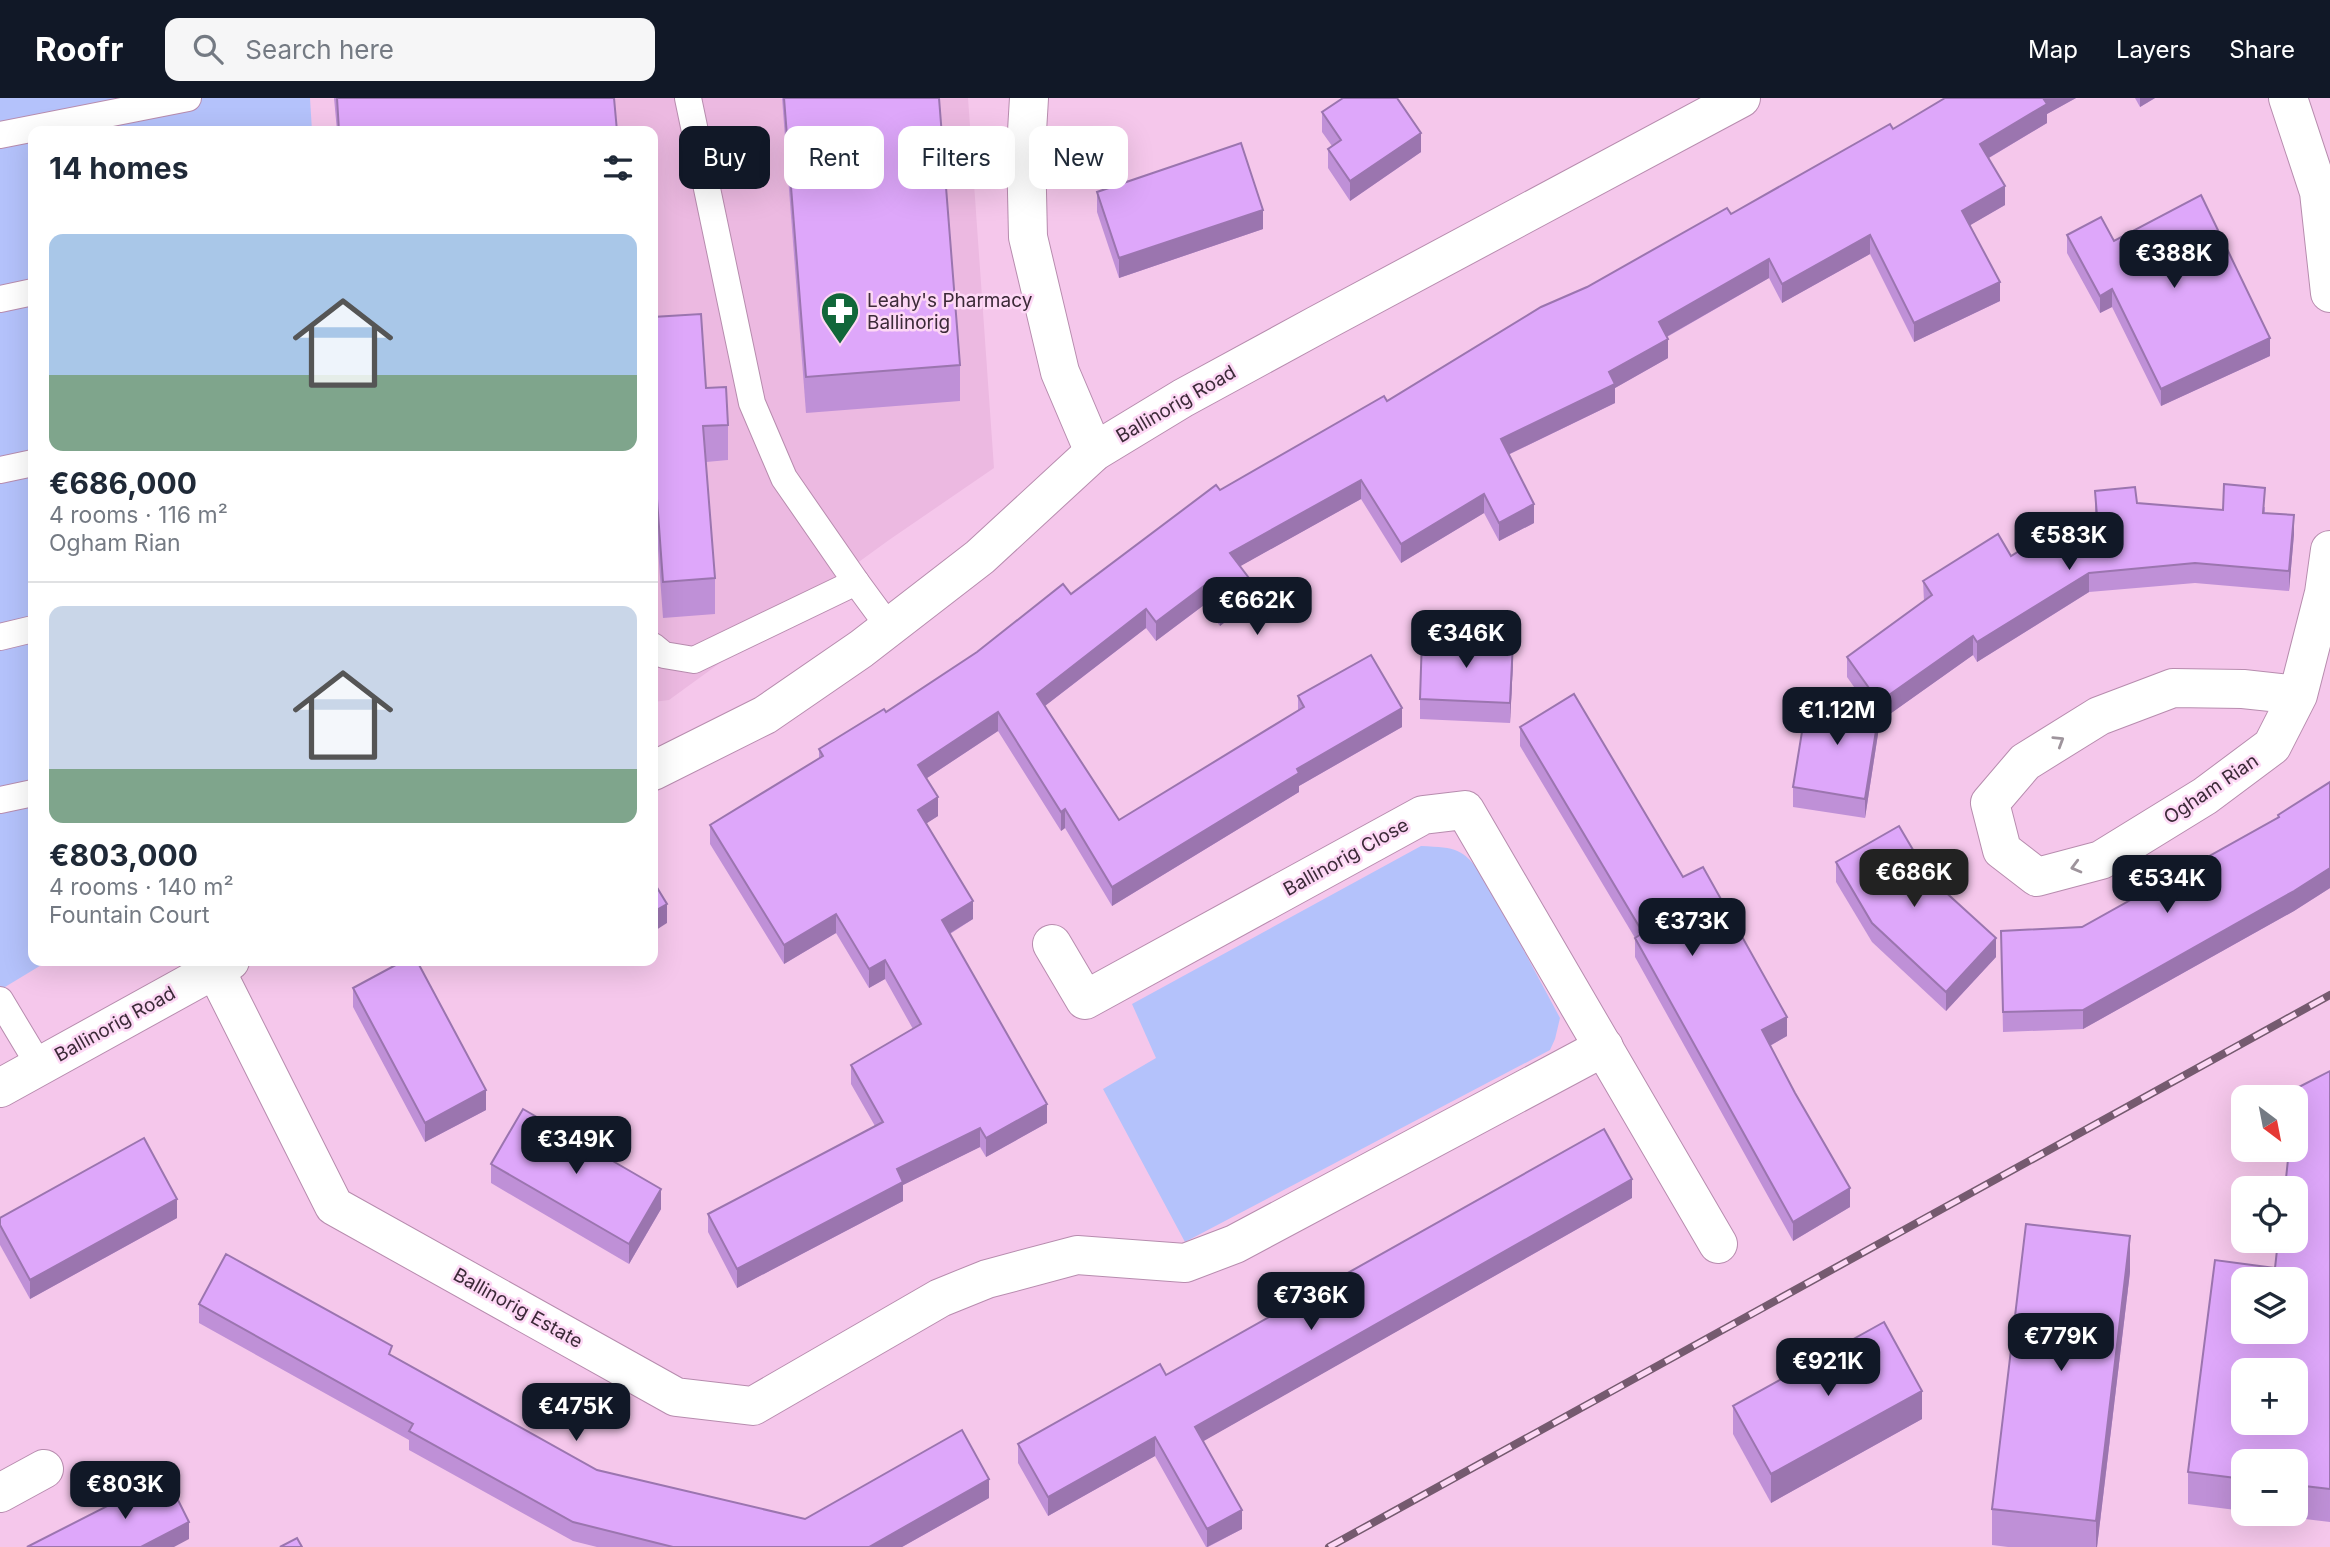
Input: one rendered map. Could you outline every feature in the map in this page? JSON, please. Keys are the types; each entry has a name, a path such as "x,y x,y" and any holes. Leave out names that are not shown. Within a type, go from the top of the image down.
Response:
{"street":[{"path":"1030,98 1026,148 1028,237 1060,372 1094,452"},
{"name":"Ballinorig Road","path":"658,768 765,715 889,627 980,557 1094,452 1183,398 1292,338 1741,98"},
{"path":"2288,98 2319,192 2329,287"},
{"name":"Ogham Rian","path":"2298,695 2173,688 2099,716 2025,762 1990,803 2002,850 2037,877 2101,860 2205,796 2273,747 2298,695 2324,593 2330,550"},
{"name":"Ballinorig Close","path":"1052,944 1085,1000 1423,815 1465,810 1718,1244"},
{"name":"Ballinorig Road","path":"0,1088 220,966"},
{"name":"Ballinorig Estate","path":"222,966 334,1206 676,1397 753,1406 940,1298 986,1279 1077,1255 1185,1263 1235,1244 1604,1047"},
{"path":"0,1493 44,1469"}],"lane":[{"path":"46,126 188,98"},
{"path":"688,98 751,403 784,478 889,627"},
{"path":"0,135 28,129"},
{"path":"0,299 28,293"},
{"path":"0,470 28,464"},
{"path":"658,650 664,654 694,660 856,582"},
{"path":"0,637 28,630"},
{"path":"0,800 28,794"},
{"path":"0,1000 38,1065"}],"shaded area":[{"path":"0,98 310,98 312,126 28,126 28,966 40,966 0,990"},
{"path":"342,98 968,98 970,126 898,126 898,189 974,189 994,468 889,540 669,700 658,701 658,126 343,126"},
{"path":"1421,846 1457,851 1469,859 1484,876 1560,1018 1550,1050 1185,1242 1103,1089 1156,1058 1132,1004"}],"building":[{"path":"337,98 614,98 617,126 339,126"},
{"path":"784,98 939,98 941,126 898,126 898,189 946,189 960,365 806,377 791,189 884,189 884,126 786,126"},
{"path":"1343,98 1397,98 1421,133 1350,181 1328,149 1341,140 1322,112"},
{"path":"1945,98 2043,98 2047,104 1980,144 2005,186 1962,211 2000,282 1914,323 1870,235 1782,284 1769,259 1659,322 1668,339 1609,372 1615,384 1501,439 1534,504 1499,523 1484,494 1401,544 1361,480 1230,553 1252,582 1220,607 1204,586 1156,622 1146,609 1037,694 1119,820 1304,707 1298,696 1371,655 1402,708 1297,769 1299,773 1112,887 1065,809 1061,812 998,712 918,765 938,797 918,810 973,901 942,920 1047,1104 986,1138 980,1128 897,1169 903,1182 737,1269 708,1214 883,1122 851,1065 921,1024 885,960 869,969 836,914 784,945 710,825 823,756 819,749 884,709 886,712 977,652 1063,584 1071,594 1216,485 1220,490 1384,396 1387,401 1541,307 1587,287 1727,208 1731,214 1890,124 1893,129"},
{"path":"1241,143 1263,210 1119,258 1097,192 1106,189 1128,189 1128,181"},
{"path":"2201,195 2270,338 2161,389 2112,289 2100,296 2067,235 2101,217 2114,241"},
{"path":"701,314 706,388 726,387 728,425 703,426 715,578 663,582 658,513 658,317"},
{"path":"2224,484 2265,488 2263,513 2294,515 2289,571 2195,563 2089,573 1977,642 1973,636 1879,702 1847,657 1932,595 1923,581 1998,534 2011,556 2072,518 2097,516 2095,491 2135,487 2137,503 2223,510"},
{"path":"1422,638 1513,642 1510,703 1420,699"},
{"path":"1574,694 1683,877 1703,867 1787,1017 1762,1030 1850,1188 1793,1222 1635,938 1643,933 1520,727"},
{"path":"1808,695 1880,706 1865,799 1793,787"},
{"path":"2330,782 2330,868 2083,1010 2003,1012 2001,931 2082,927 2279,817 2278,815"},
{"path":"1899,826 1929,877 1996,938 1946,992 1872,923 1836,862"},
{"path":"658,889 667,904 658,909"},
{"path":"394,966 420,966 486,1090 425,1123 353,988"},
{"path":"2330,1071 2330,1489 2308,1486 2308,1449 2231,1449 2231,1477 2188,1472 2215,1260 2268,1267 2231,1267 2231,1344 2308,1344 2308,1267 2275,1267 2277,1253 2308,1253 2308,1176 2286,1176 2288,1162 2308,1162 2308,1085 2303,1085"},
{"path":"523,1109 661,1189 629,1244 491,1164"},
{"path":"1604,1129 1632,1179 1195,1427 1242,1510 1207,1529 1155,1437 1048,1497 1018,1444 1160,1364 1166,1375"},
{"path":"144,1138 177,1199 30,1280 0,1225 0,1218"},
{"path":"2026,1224 2130,1236 2096,1521 1992,1509"},
{"path":"226,1254 392,1346 389,1354 597,1470 805,1519 962,1430 989,1479 869,1547 673,1547 573,1522 409,1431 413,1424 199,1304"},
{"path":"1884,1322 1922,1391 1771,1474 1733,1406"},
{"path":"166,1476 189,1522 141,1547 27,1547"},
{"path":"297,1538 302,1547 280,1547"}],"railway":[{"path":"1329,1547 2330,995"}],"place":[{"name":"Leahy's Pharmacy Ballinorig","path":"840,345"}]}
